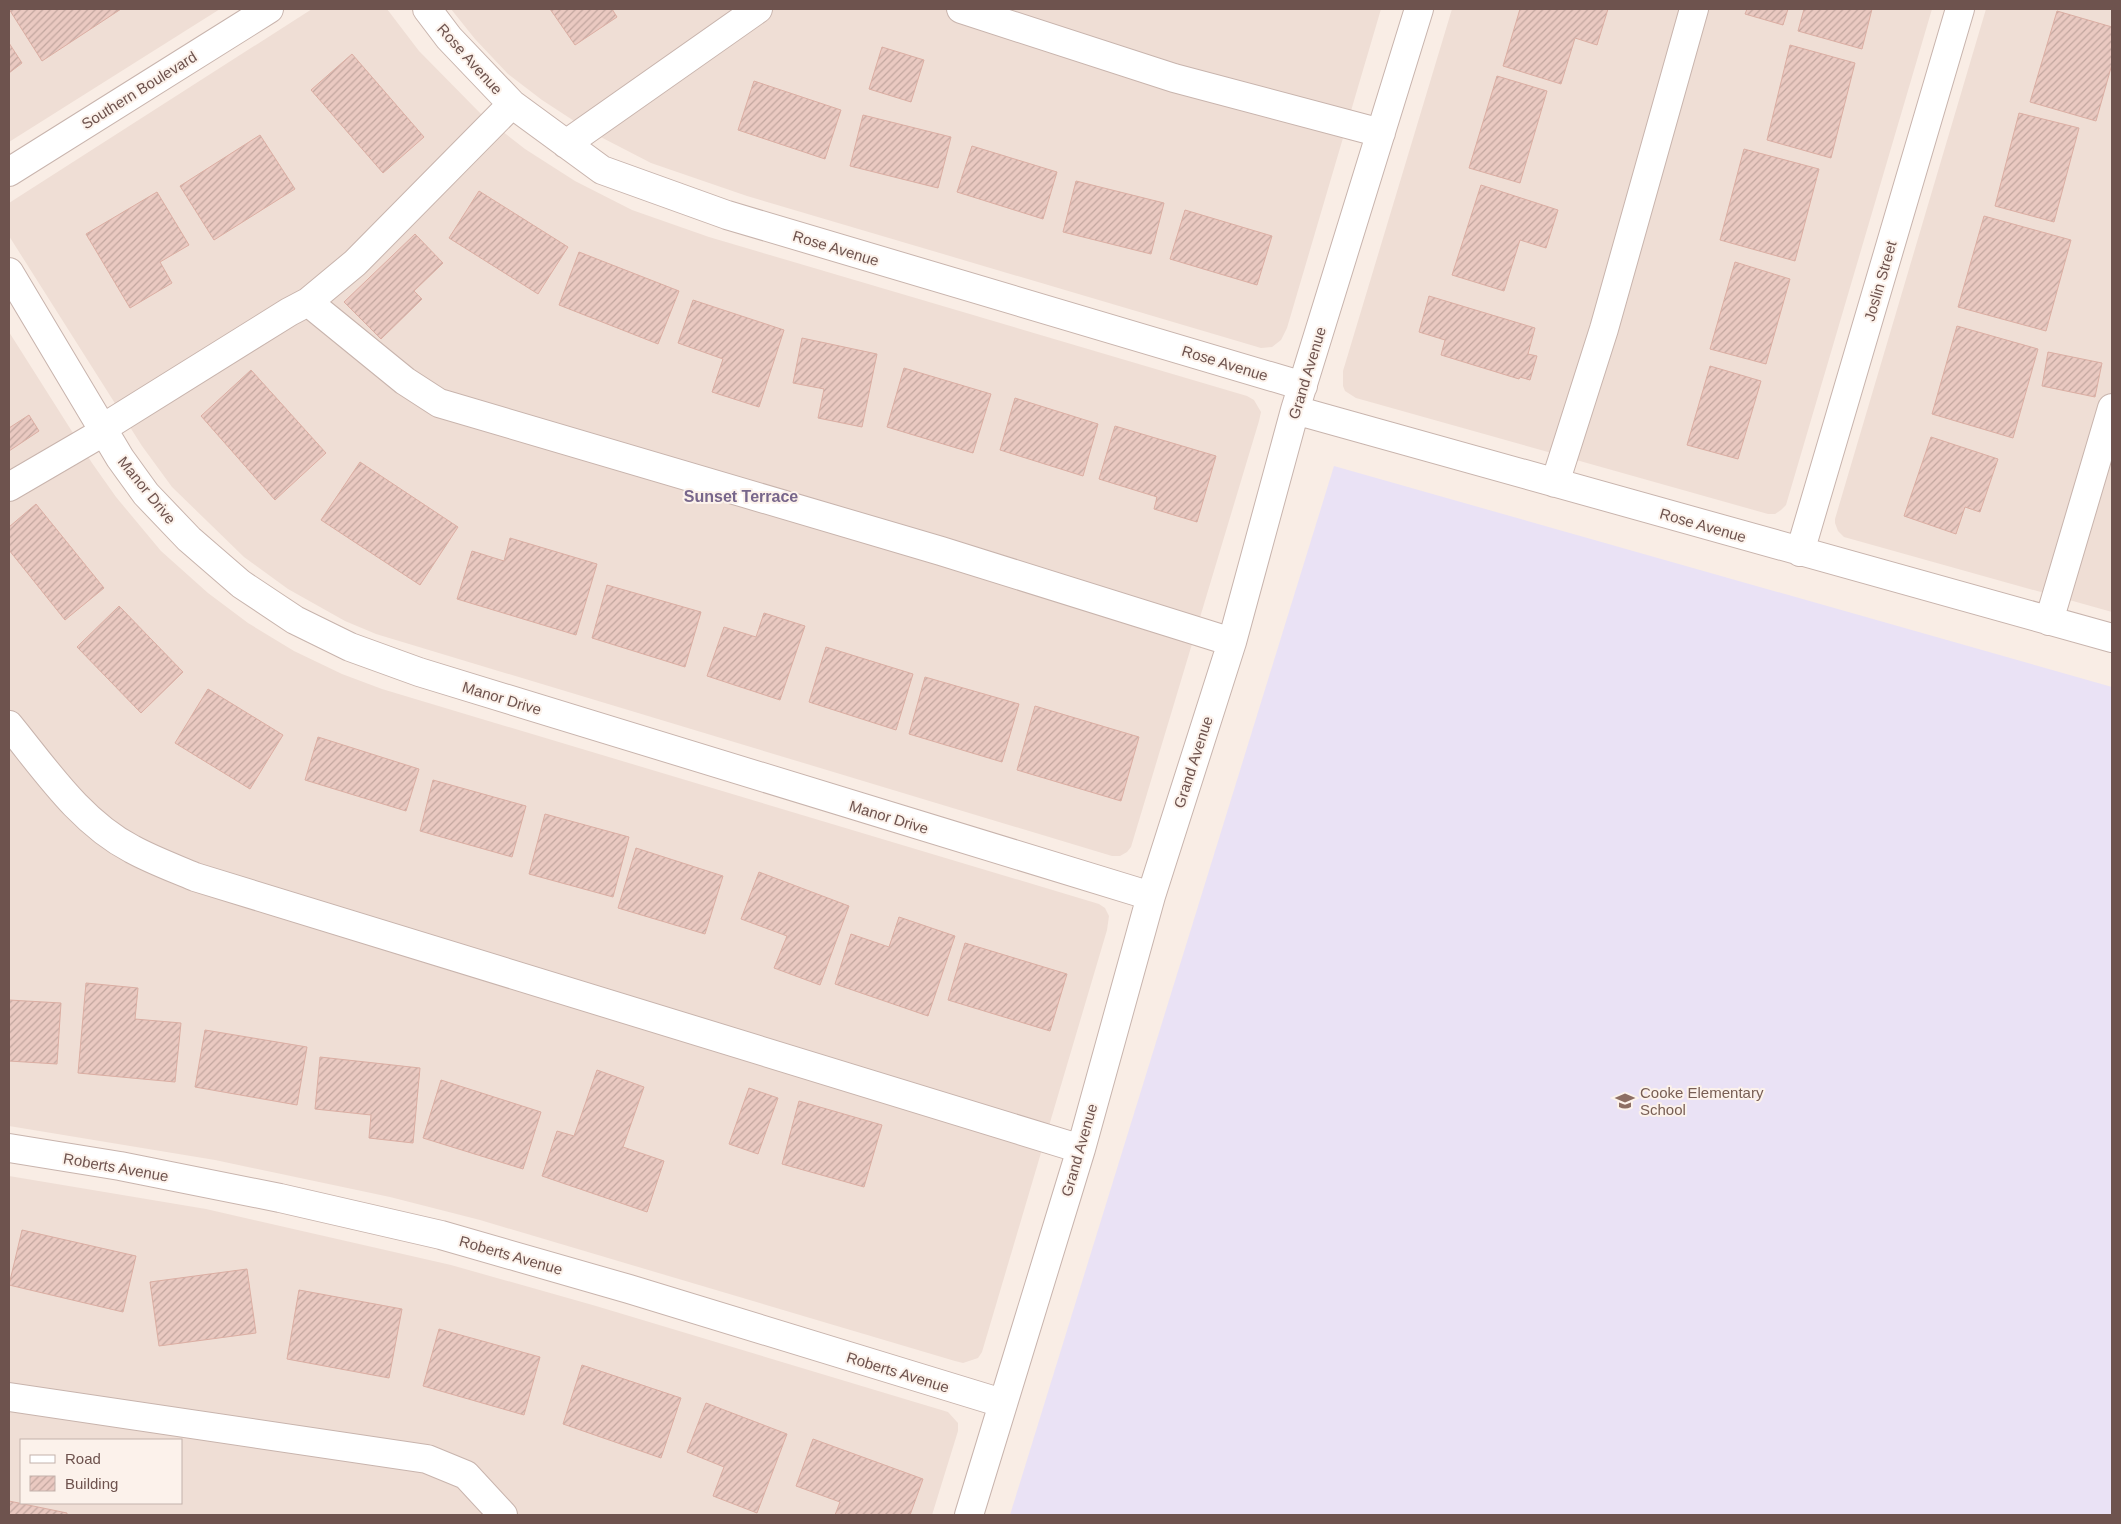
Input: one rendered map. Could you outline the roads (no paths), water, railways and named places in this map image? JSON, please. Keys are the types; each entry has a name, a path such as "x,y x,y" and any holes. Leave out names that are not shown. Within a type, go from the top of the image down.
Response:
{"street":[{"name":"Southern Boulevard","path":"9,172 269,9"},
{"name":"Rose Avenue","path":"427,9 448,38 512,104 602,170 727,215 1299,398 1555,484 2112,638"},
{"path":"566,144 758,9"},
{"path":"961,9 1174,78 1381,133"},
{"name":"Grand Avenue","path":"969,1515 1081,1148 1151,896 1232,642 1299,398 1419,9"},
{"path":"1555,484 1604,328 1694,9"},
{"name":"Joslin Street","path":"1800,552 1960,9"},
{"path":"9,487 104,430 289,312 308,302 355,263 512,104"},
{"name":"Manor Drive","path":"9,272 120,458 146,494 189,539 241,584 295,620 350,647 419,672 1151,896"},
{"path":"308,302 405,381 439,403 942,551 1232,642"},
{"path":"2049,621 2112,408"},
{"path":"9,725 59,787 89,819 131,849 195,877 1081,1148"},
{"name":"Roberts Avenue","path":"9,1148 120,1166 205,1183 441,1235 629,1289 1002,1403"},
{"path":"9,1397 427,1459 466,1475 503,1515"}],"place":[{"name":"Cooke Elementary School","path":"1625,1101"}],"district":[{"name":"Sunset Terrace","path":"741,496"}]}
